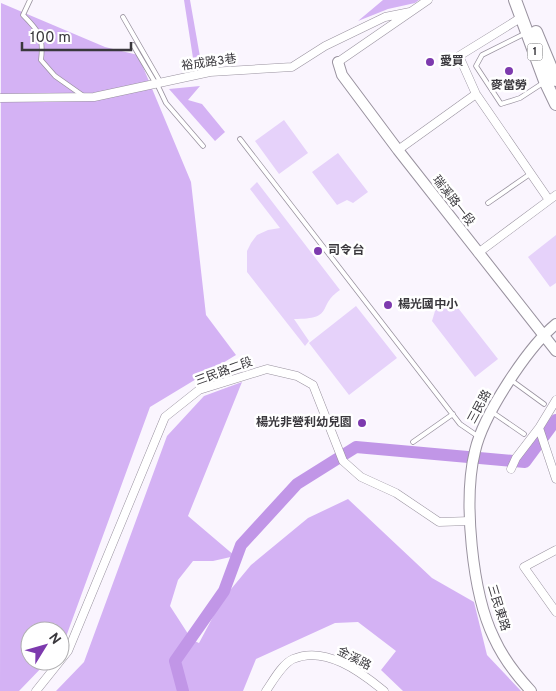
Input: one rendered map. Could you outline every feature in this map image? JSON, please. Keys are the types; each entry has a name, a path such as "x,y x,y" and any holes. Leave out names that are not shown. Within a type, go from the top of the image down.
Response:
{"main road":[{"name":"1","path":"515,0 550,81"},
{"name":"1","path":"523,0 556,104"}],"street":[{"name":"裕成路3巷","path":"338,62 428,0"},
{"name":"裕成路3巷","path":"0,98 83,97 158,84 210,72 292,67 325,46 385,17 410,12"},
{"path":"522,17 459,56 476,94 549,200"},
{"name":"瑞溪路一段","path":"338,62 342,75 398,150 542,335 556,350"},
{"path":"398,150 476,94"},
{"path":"478,253 556,195"},
{"name":"三民路","path":"470,521 472,467 479,437 511,380 542,335 556,324"},
{"name":"三民路二段","path":"36,691 68,651 165,417 199,390 266,369 297,376 313,385 329,432 343,461 361,477 396,493 439,522 470,521"},
{"path":"511,469 516,458 539,428 556,400"},
{"path":"539,428 556,480"},
{"name":"三民東路","path":"470,521 483,613 494,639 512,670 531,691"},
{"path":"556,550 524,567 556,612"},
{"name":"金溪路","path":"266,691 292,659 312,654 340,662 368,678 384,691"}],"lane":[{"path":"30,0 24,15 36,28 43,44 41,60 55,76 83,97"},
{"path":"123,17 166,103 203,146"},
{"path":"528,32 482,55 476,66 501,104 520,98 550,81"},
{"path":"133,45 158,84"},
{"path":"240,139 460,424 479,437"},
{"path":"488,203 530,174"},
{"path":"511,380 544,404"},
{"path":"492,412 524,434"},
{"path":"413,442 453,414"}],"shaded area":[{"path":"184,0 190,0 202,68 195,71"},
{"path":"383,0 419,0 415,3 388,9 358,21"},
{"path":"1,3 105,47 138,55 191,182 206,315 236,355 150,407 70,626 70,621 20,621 20,671 38,671 19,691 0,691"},
{"path":"200,86 188,100 202,104 225,132 215,141 169,89"},
{"path":"284,120 308,153 279,174 255,141"},
{"path":"338,153 368,192 353,203 347,200 337,205 312,172"},
{"path":"257,182 340,290 329,301 321,314 316,317 294,319 309,341 305,346 247,272 247,251 257,235 268,230 280,228 250,189"},
{"path":"556,235 556,283 550,287 528,257"},
{"path":"451,299 498,359 475,377 432,321 435,311"},
{"path":"356,306 397,358 349,395 309,343"},
{"path":"242,382 188,516 235,556 213,561 193,561 178,580 170,606 192,640 199,643 222,600 251,565 308,518 348,499 432,578 474,602 487,655 521,691 403,691 381,670 396,651 358,622 335,623 256,659 243,691 56,691 84,662 167,436 204,396"}],"waterway":[{"path":"183,691 175,661 224,591 241,545 297,484 356,447 525,462 556,420"}],"place":[{"name":"愛買","path":"430,62"},
{"name":"麥當勞","path":"509,71"},
{"name":"司令台","path":"318,251"},
{"name":"楊光國中小","path":"388,305"},
{"name":"楊光非營利幼兒園","path":"362,423"}]}
